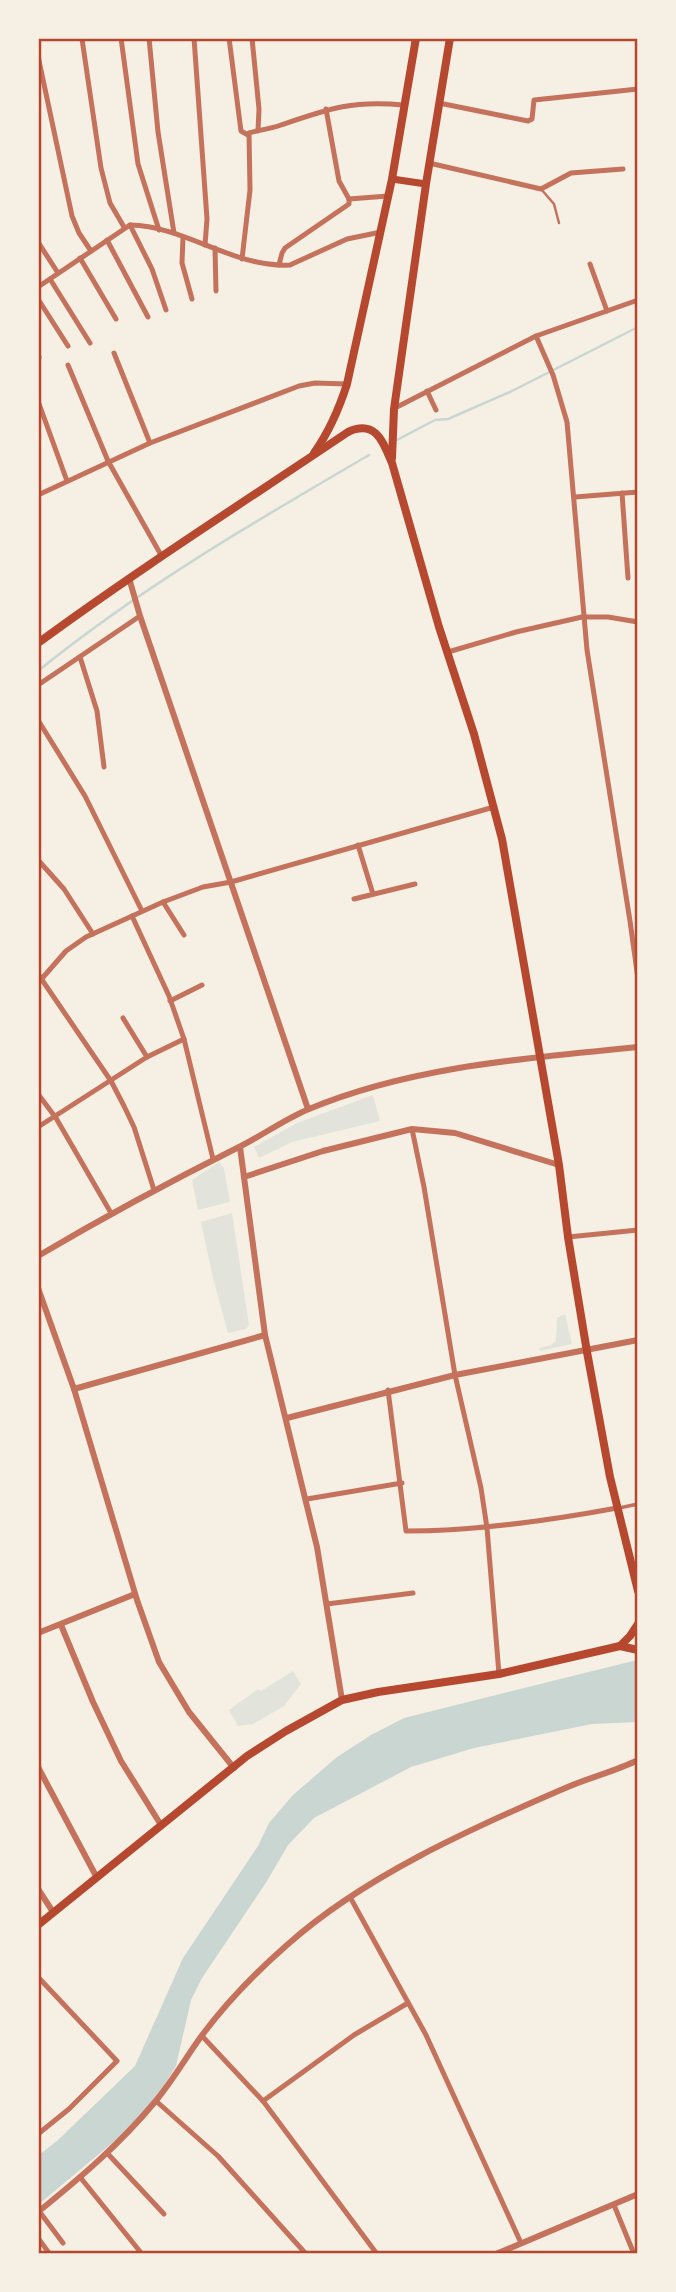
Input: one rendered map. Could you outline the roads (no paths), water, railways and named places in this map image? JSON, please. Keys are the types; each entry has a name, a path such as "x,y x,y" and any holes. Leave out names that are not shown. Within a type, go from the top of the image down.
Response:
{"main road":[{"path":"310,459 340,407 347,384 392,179 416,38"},
{"path":"392,463 394,408 450,38"},
{"path":"392,179 426,184"},
{"path":"38,643 161,555 257,495 348,432 361,428 378,434 392,463 502,839 559,1164 587,1352 617,1508 638,1591"},
{"path":"620,1646 638,1624"},
{"path":"38,1925 265,1743 342,1700 377,1692 499,1674 620,1646 638,1650"}],"street":[{"path":"121,38 138,164 159,230"},
{"path":"149,38 158,132 174,233"},
{"path":"194,38 207,219 205,245"},
{"path":"229,38 240,131 249,134 348,104 404,105"},
{"path":"252,38 259,109 258,131"},
{"path":"82,39 101,168 110,203 152,269 166,310"},
{"path":"38,56 72,216 91,251"},
{"path":"439,103 528,121 532,119 534,100 638,89"},
{"path":"279,265 285,248 349,204 339,181 326,109"},
{"path":"242,259 250,190 249,134"},
{"path":"429,163 541,189 571,173 623,169"},
{"path":"349,199 388,196"},
{"path":"38,287 127,226 174,233 242,259 279,265 289,265 347,239 381,232"},
{"path":"183,237 183,263 192,299"},
{"path":"107,240 148,317"},
{"path":"38,242 58,274"},
{"path":"215,248 216,290"},
{"path":"80,258 116,319"},
{"path":"590,264 607,311"},
{"path":"50,279 90,343"},
{"path":"38,299 68,346"},
{"path":"394,408 536,337 638,300"},
{"path":"536,337 553,375 567,422 575,497 582,617 638,979"},
{"path":"114,354 150,443"},
{"path":"68,365 108,461 161,555"},
{"path":"38,495 150,443 299,386 315,383 347,384"},
{"path":"427,391 436,410"},
{"path":"38,401 67,481"},
{"path":"575,497 638,492"},
{"path":"622,493 628,578"},
{"path":"129,578 308,1110"},
{"path":"38,685 140,616"},
{"path":"448,652 516,632 582,617 608,617 638,622"},
{"path":"80,657 97,711 104,766"},
{"path":"38,720 85,796 142,911"},
{"path":"154,1190 134,1126 111,1081 40,978 68,949 93,934 163,902 203,887 232,882 494,807"},
{"path":"358,845 373,894"},
{"path":"38,860 64,889 93,934"},
{"path":"354,899 415,884"},
{"path":"163,902 184,935"},
{"path":"132,916 184,1039 213,1159"},
{"path":"170,1001 202,985"},
{"path":"123,1018 147,1057"},
{"path":"38,1127 56,1118 147,1057 184,1039"},
{"path":"38,1256 111,1213 308,1110 408,1079 515,1059 638,1047"},
{"path":"38,1094 56,1118 111,1213"},
{"path":"412,1129 455,1375 481,1488 487,1528 499,1674"},
{"path":"244,1177 323,1151 412,1129 455,1133 559,1164"},
{"path":"240,1147 265,1335 306,1499 327,1604 342,1700"},
{"path":"568,1237 638,1230"},
{"path":"38,1288 74,1389 135,1594 159,1662 189,1712 233,1768"},
{"path":"74,1389 265,1335"},
{"path":"286,1418 455,1375 587,1352 638,1340"},
{"path":"388,1390 402,1483 406,1531 487,1528 545,1521 638,1504"},
{"path":"306,1499 402,1483"},
{"path":"327,1604 413,1593"},
{"path":"38,1633 135,1594"},
{"path":"61,1625 121,1761 161,1825"},
{"path":"63,2243 39,2212 108,2154 156,2101 202,2036 238,1992 288,1944 350,1897 383,1876 473,1830 576,1783 635,1761 638,1771"},
{"path":"38,1767 96,1876"},
{"path":"38,1889 53,1912"},
{"path":"350,1897 426,2035 522,2243"},
{"path":"38,1977 117,2061 69,2109 38,2134"},
{"path":"263,2101 354,2035 408,2003"},
{"path":"202,2036 263,2101 377,2253"},
{"path":"156,2101 218,2156 306,2253"},
{"path":"108,2154 164,2214"},
{"path":"80,2177 142,2253"},
{"path":"496,2253 638,2194"},
{"path":"614,2205 635,2253"},
{"path":"38,2238 49,2253"}],"lane":[{"path":"541,189 554,204 559,223"}],"waterway":[{"path":"395,441 435,420 448,419 510,392 638,327"},
{"path":"38,671 158,584 242,530 369,455"}]}
